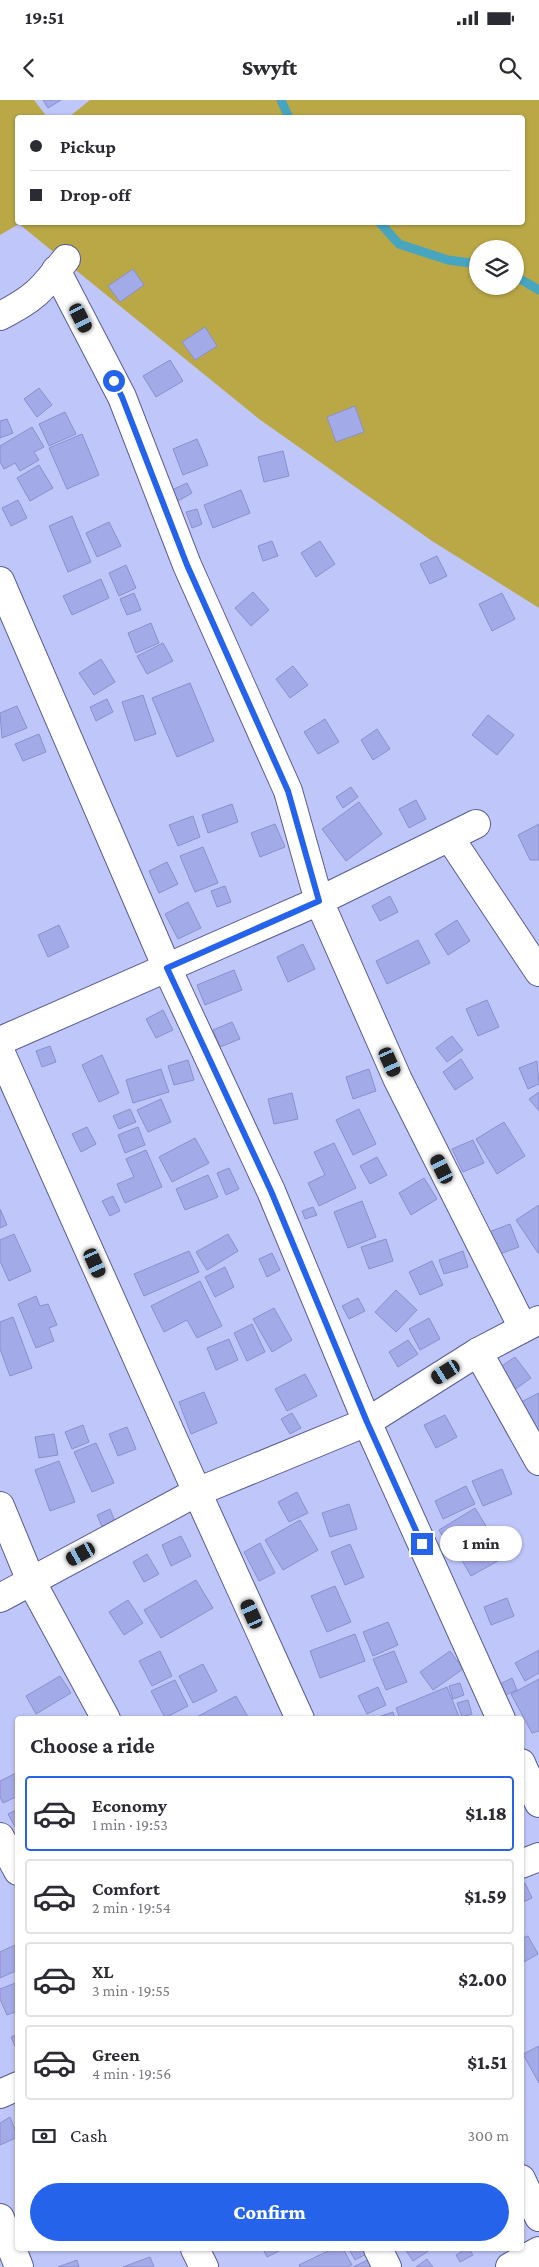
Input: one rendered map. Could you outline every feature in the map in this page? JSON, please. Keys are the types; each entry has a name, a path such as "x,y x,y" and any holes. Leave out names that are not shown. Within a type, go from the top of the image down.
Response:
{"street":[{"path":"0,316 28,302 46,285 62,264 122,397 187,565 288,791 319,901 398,1080 531,1324 478,1352 367,1422 197,1492 0,1598"},
{"path":"0,581 167,968 271,1191 367,1422 500,1716"},
{"path":"0,1041 319,901 476,824"},
{"path":"450,838 539,972"},
{"path":"0,1051 299,1716"},
{"path":"478,1352 539,1461"},
{"path":"0,1506 31,1581 104,1716"},
{"path":"524,1770 539,1803"},
{"path":"0,1837 15,1865"},
{"path":"524,1863 539,1857"},
{"path":"0,2094 15,2087"},
{"path":"524,2185 539,2217"},
{"path":"0,2218 19,2267"},
{"path":"196,2251 204,2267"},
{"path":"379,2251 387,2267"},
{"path":"510,2267 539,2251"}],"shaded area":[{"path":"0,100 34,100 45,115 15,115 15,225 17,225 0,235"},
{"path":"90,100 539,100 539,608 432,541 259,419 20,225 525,225 525,115 71,115"}],"building":[{"path":"43,100 61,100 48,108"},
{"path":"133,269 144,285 120,302 108,286"},
{"path":"205,327 217,346 195,360 182,342"},
{"path":"170,360 183,381 156,397 143,376"},
{"path":"39,388 52,405 37,417 24,399"},
{"path":"355,406 364,432 336,442 327,417"},
{"path":"65,412 76,434 49,446 39,424"},
{"path":"7,419 13,433 0,438 0,421"},
{"path":"32,427 44,447 34,452 39,460 20,471 15,463 4,469 0,462 0,446"},
{"path":"82,434 99,475 67,489 49,448"},
{"path":"197,439 208,465 183,475 173,449"},
{"path":"283,451 289,476 264,482 258,457"},
{"path":"39,465 53,488 30,501 17,478"},
{"path":"187,483 192,493 178,501 172,490"},
{"path":"241,490 250,513 213,528 204,505"},
{"path":"18,500 27,518 11,526 2,508"},
{"path":"197,509 202,524 192,528 186,512"},
{"path":"72,516 91,562 68,572 49,526"},
{"path":"109,522 121,546 97,557 86,533"},
{"path":"272,541 278,556 263,561 258,546"},
{"path":"320,541 335,564 316,577 301,553"},
{"path":"437,556 447,576 430,584 420,564"},
{"path":"126,565 136,588 119,596 109,573"},
{"path":"101,579 109,598 72,615 63,596"},
{"path":"253,592 269,610 251,626 235,608"},
{"path":"134,593 141,610 127,615 120,599"},
{"path":"502,593 515,619 492,631 479,604"},
{"path":"151,623 159,643 136,653 128,633"},
{"path":"163,643 173,661 147,674 137,656"},
{"path":"101,659 115,682 94,695 79,673"},
{"path":"293,666 308,685 290,698 276,679"},
{"path":"190,683 214,741 177,757 152,698"},
{"path":"143,695 156,734 135,741 122,702"},
{"path":"107,699 113,712 96,721 90,707"},
{"path":"17,706 27,728 2,738 0,713"},
{"path":"488,715 514,735 497,755 472,735"},
{"path":"325,719 339,742 318,754 304,732"},
{"path":"377,729 390,749 373,760 361,740"},
{"path":"39,734 46,752 23,761 15,744"},
{"path":"351,787 358,797 343,808 336,797"},
{"path":"416,800 426,819 409,828 399,809"},
{"path":"359,802 382,834 346,861 322,829"},
{"path":"232,804 238,822 208,833 202,815"},
{"path":"193,816 200,837 178,846 169,825"},
{"path":"275,824 285,847 260,857 251,833"},
{"path":"539,824 539,860 530,860 518,835"},
{"path":"203,847 218,883 195,892 180,856"},
{"path":"167,862 178,884 159,893 149,871"},
{"path":"225,886 231,902 217,907 211,891"},
{"path":"390,896 398,912 380,921 372,906"},
{"path":"188,902 201,928 178,939 165,914"},
{"path":"457,920 470,941 448,955 435,934"},
{"path":"59,925 69,947 48,957 38,935"},
{"path":"418,940 430,963 387,984 376,961"},
{"path":"303,944 315,969 288,982 277,957"},
{"path":"234,970 242,990 205,1005 197,985"},
{"path":"487,1000 499,1027 478,1036 466,1009"},
{"path":"163,1010 173,1030 156,1038 146,1019"},
{"path":"232,1022 240,1039 220,1047 213,1030"},
{"path":"452,1036 463,1050 447,1062 436,1048"},
{"path":"50,1046 56,1062 42,1067 36,1051"},
{"path":"102,1055 119,1093 99,1102 82,1065"},
{"path":"461,1059 473,1078 455,1090 443,1072"},
{"path":"188,1060 194,1080 174,1085 168,1066"},
{"path":"537,1061 539,1084 528,1089 519,1068"},
{"path":"161,1069 169,1092 133,1103 126,1080"},
{"path":"369,1069 376,1091 353,1099 346,1077"},
{"path":"539,1092 539,1111 529,1099"},
{"path":"292,1093 298,1119 274,1124 268,1099"},
{"path":"161,1099 171,1122 148,1132 137,1110"},
{"path":"130,1109 136,1122 119,1129 113,1116"},
{"path":"359,1109 376,1144 353,1155 336,1120"},
{"path":"504,1122 525,1156 497,1174 476,1139"},
{"path":"87,1127 96,1144 81,1152 72,1134"},
{"path":"138,1127 145,1145 125,1153 118,1135"},
{"path":"195,1138 209,1163 172,1182 159,1157"},
{"path":"473,1140 484,1163 463,1172 452,1149"},
{"path":"334,1143 356,1188 319,1206 308,1183 325,1175 314,1152"},
{"path":"146,1150 162,1187 125,1203 117,1184 134,1177 126,1159"},
{"path":"377,1157 387,1175 370,1184 360,1166"},
{"path":"229,1168 239,1189 226,1195 217,1173"},
{"path":"208,1175 218,1197 185,1210 176,1189"},
{"path":"424,1178 437,1199 411,1215 399,1193"},
{"path":"113,1196 120,1211 110,1216 102,1201"},
{"path":"362,1201 376,1237 348,1248 334,1212"},
{"path":"539,1205 539,1253 538,1253 516,1220"},
{"path":"313,1207 317,1215 305,1219 302,1211"},
{"path":"0,1209 7,1225 0,1228"},
{"path":"510,1224 519,1247 497,1255 489,1232"},
{"path":"14,1234 31,1271 9,1281 0,1261 0,1240"},
{"path":"228,1234 238,1251 207,1270 196,1252"},
{"path":"386,1239 393,1261 369,1269 361,1247"},
{"path":"189,1251 199,1272 144,1296 134,1274"},
{"path":"463,1251 468,1267 444,1274 439,1260"},
{"path":"272,1253 280,1270 267,1277 259,1259"},
{"path":"432,1261 443,1285 420,1295 409,1272"},
{"path":"225,1267 234,1287 215,1297 205,1277"},
{"path":"200,1281 222,1326 197,1338 187,1320 164,1332 151,1306"},
{"path":"396,1290 417,1310 396,1332 375,1312"},
{"path":"36,1296 40,1306 48,1304 57,1325 49,1328 54,1341 36,1348 18,1304"},
{"path":"358,1298 365,1311 349,1319 342,1306"},
{"path":"274,1308 292,1340 272,1352 253,1319"},
{"path":"13,1317 32,1368 10,1376 0,1349 0,1322"},
{"path":"429,1318 440,1339 420,1350 409,1329"},
{"path":"252,1324 265,1352 247,1361 234,1333"},
{"path":"229,1339 238,1360 216,1370 207,1348"},
{"path":"408,1340 418,1354 398,1367 389,1352"},
{"path":"515,1357 531,1378 510,1393 494,1371"},
{"path":"305,1374 317,1396 287,1411 275,1389"},
{"path":"204,1392 217,1423 191,1434 179,1402"},
{"path":"539,1393 539,1438 521,1402"},
{"path":"292,1413 301,1428 290,1434 281,1419"},
{"path":"445,1415 457,1437 436,1448 424,1425"},
{"path":"83,1425 89,1442 72,1449 65,1432"},
{"path":"127,1427 136,1449 118,1456 109,1434"},
{"path":"54,1434 58,1455 39,1458 35,1437"},
{"path":"96,1443 114,1483 92,1492 74,1452"},
{"path":"59,1461 75,1502 50,1511 35,1470"},
{"path":"502,1469 512,1494 483,1506 472,1481"},
{"path":"466,1486 475,1504 443,1519 435,1501"},
{"path":"297,1492 308,1513 289,1522 278,1502"},
{"path":"349,1504 357,1529 330,1537 322,1513"},
{"path":"475,1508 505,1557 471,1576 454,1547 450,1549 439,1530"},
{"path":"110,1509 116,1524 103,1529 97,1515"},
{"path":"300,1520 318,1550 283,1570 265,1540"},
{"path":"181,1536 191,1556 171,1566 162,1545"},
{"path":"260,1543 275,1573 259,1581 244,1552"},
{"path":"350,1544 364,1577 345,1585 331,1552"},
{"path":"147,1554 159,1574 144,1582 133,1562"},
{"path":"196,1580 213,1608 161,1638 144,1610"},
{"path":"335,1586 351,1622 327,1632 311,1596"},
{"path":"507,1598 514,1616 491,1625 484,1607"},
{"path":"128,1600 143,1623 124,1635 109,1612"},
{"path":"388,1622 398,1645 373,1656 363,1632"},
{"path":"355,1634 365,1661 320,1678 310,1651"},
{"path":"539,1650 539,1673 525,1681 515,1663"},
{"path":"160,1651 172,1676 152,1686 139,1661"},
{"path":"394,1651 407,1682 386,1690 373,1659"},
{"path":"450,1651 463,1669 433,1690 420,1672"},
{"path":"203,1664 217,1691 193,1703 179,1676"},
{"path":"60,1676 71,1693 36,1714 26,1696"},
{"path":"512,1678 517,1690 506,1695 500,1684"},
{"path":"539,1679 539,1731 532,1733 511,1694"},
{"path":"175,1680 188,1706 169,1716 164,1716 151,1691"},
{"path":"460,1683 464,1695 453,1699 449,1686"},
{"path":"378,1687 386,1705 367,1714 358,1696"},
{"path":"447,1687 459,1716 399,1716 396,1708"},
{"path":"236,1696 247,1716 199,1716"},
{"path":"468,1700 472,1714 462,1716 457,1703"},
{"path":"393,1712 394,1716 382,1716"},
{"path":"15,1774 15,1797 3,1803 0,1797 0,1781"},
{"path":"15,1810 15,1827 8,1814"},
{"path":"524,1884 532,1898 524,1902"},
{"path":"528,1936 538,1954 524,1962 524,1938"},
{"path":"15,1945 15,1971 0,1978 0,1952"},
{"path":"15,1983 15,2012 7,2015 0,1999 0,1989"},
{"path":"15,2035 15,2046 11,2037"},
{"path":"539,2046 539,2083 524,2056 524,2054"},
{"path":"10,2117 15,2130 15,2138 0,2145 0,2123"},
{"path":"264,2251 279,2251 267,2257"},
{"path":"328,2251 344,2251 352,2265 348,2267 300,2267 299,2265"},
{"path":"350,2251 370,2252 355,2260"},
{"path":"406,2251 428,2251 413,2261"},
{"path":"463,2251 470,2251 473,2255 460,2262 456,2255"},
{"path":"150,2257 154,2267 123,2267"},
{"path":"374,2257 379,2267 353,2267"},
{"path":"427,2259 433,2267 416,2267"},
{"path":"77,2260 79,2267 58,2267"}],"waterway":[{"path":"281,100 288,115"},
{"path":"382,225 399,244 448,260 469,263"},
{"path":"524,281 539,290"}],"route":[{"path":"114,381 122,397 187,565 288,791 319,901 167,968 271,1191 367,1422 422,1544"}]}
